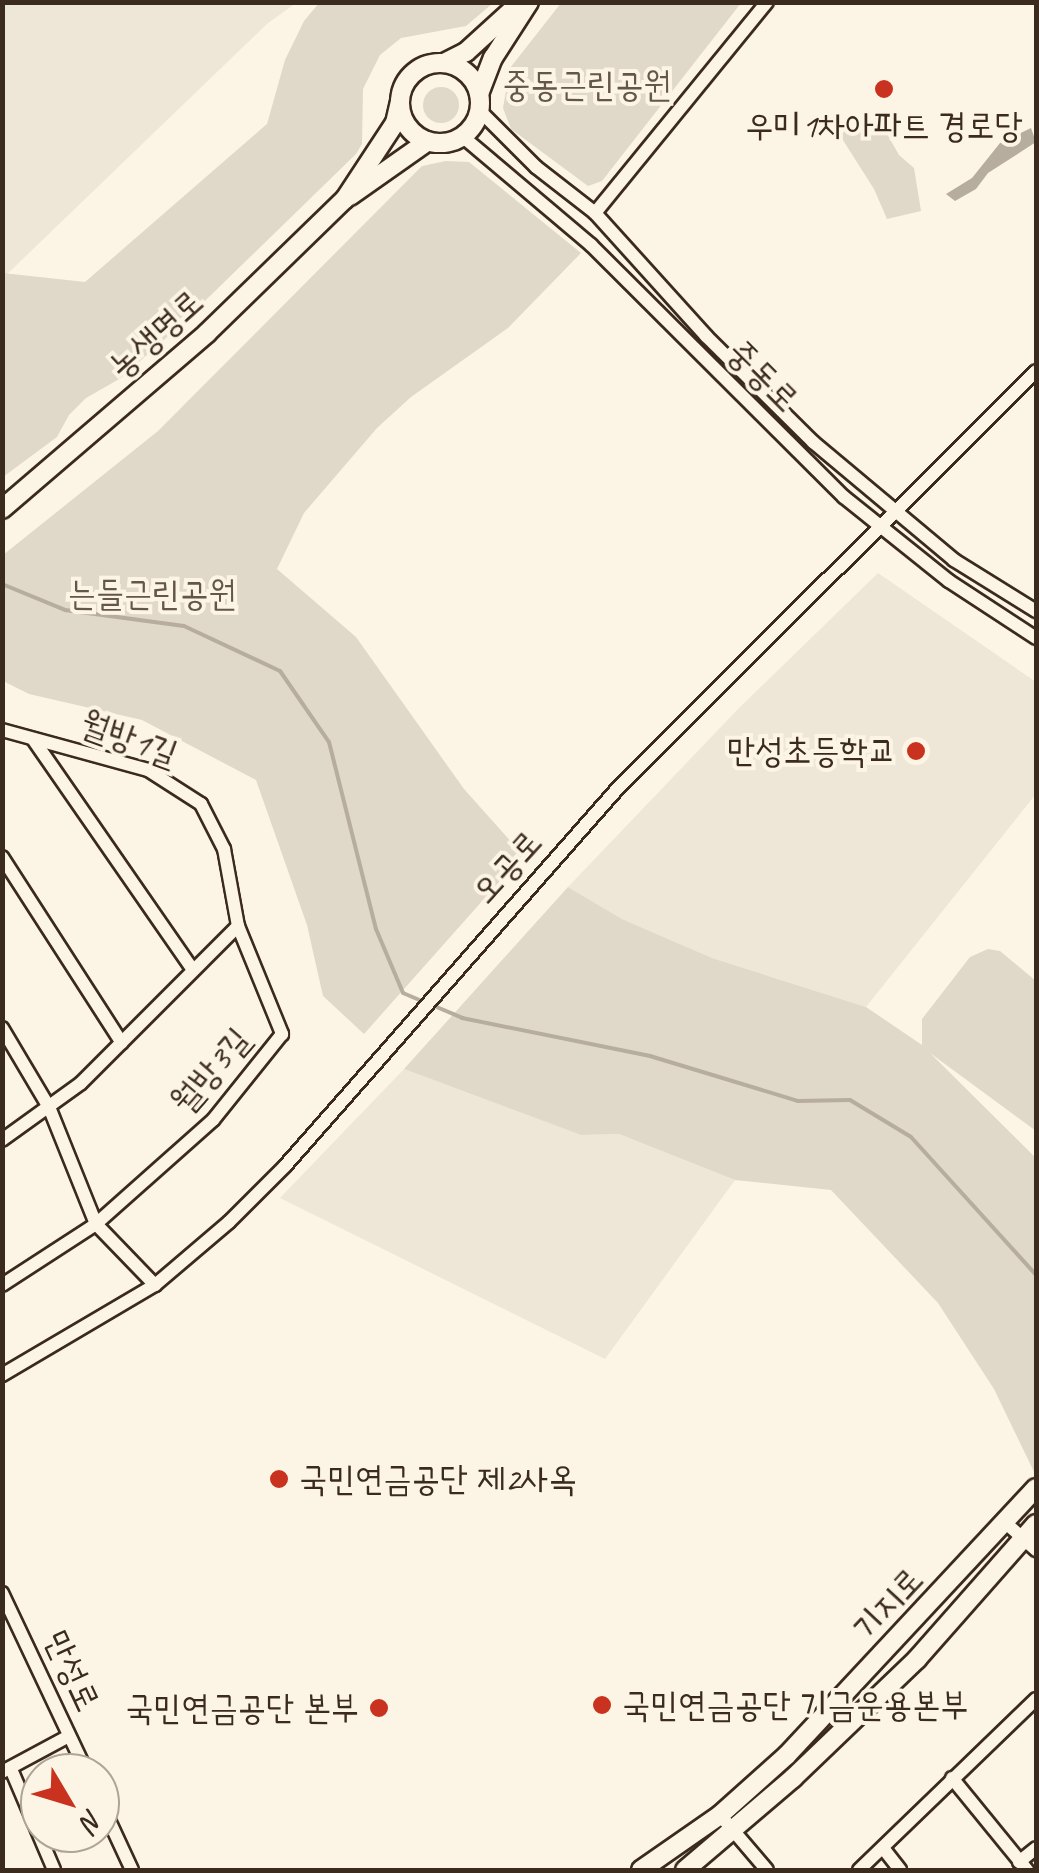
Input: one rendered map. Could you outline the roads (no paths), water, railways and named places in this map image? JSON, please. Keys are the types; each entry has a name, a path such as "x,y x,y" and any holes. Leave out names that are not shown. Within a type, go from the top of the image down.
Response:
{"street":[{"path":"345,199 395,123 409,76 419,68 444,63 466,52 521,2"},
{"path":"345,199 428,141 451,141 462,136 479,102 493,58 529,2"},
{"path":"596,213 767,2"},
{"path":"444,63 457,66 473,80 479,102"},
{"path":"400,100 407,126 428,141"},
{"name":"중동로","path":"479,102 536,167 596,213 748,379 813,442 954,560 1036,611"},
{"name":"중동로","path":"462,136 591,245 762,419 881,528 949,581 1036,638"},
{"name":"농생명로","path":"2,509 208,332 345,199"},
{"name":"오공로","path":"2,1375 154,1285 229,1222 285,1166 396,1035 618,788 1036,371"},
{"name":"월방1길","path":"6,735 33,738 148,770 201,804"},
{"name":"월방1길","path":"33,738 192,969"},
{"name":"월방3길","path":"2,1285 96,1224 213,1120 282,1034 238,926 224,848 201,804"},
{"path":"2,857 122,1042"},
{"path":"2,1140 49,1106 122,1042 238,926"},
{"path":"2,1028 49,1106 96,1224 154,1285"},
{"name":"기지로","path":"641,1870 720,1815 847,1695 1036,1488"},
{"path":"1007,1524 1033,1538"},
{"name":"기지로","path":"685,1870 917,1658 1033,1538"},
{"name":"만성로","path":"2,1593 77,1753"},
{"path":"859,1870 1036,1699"},
{"path":"54,1870 7,1771 69,1736"},
{"path":"952,1778 1023,1866 1036,1848"},
{"path":"720,1815 767,1870"},
{"path":"120,1844 132,1870"},
{"path":"883,1848 900,1870"}],"waterway":[{"path":"2,584 65,610 184,626 280,671 329,742 376,929 403,993 424,1002"},
{"path":"432,1005 462,1018 650,1056 798,1101 850,1100 911,1137 1036,1275"}],"place":[{"name":"우미1차아파트 경로당","path":"884,89"},
{"name":"만성초등학교","path":"916,751"},
{"name":"국민연금공단 제2사옥","path":"279,1479"},
{"name":"국민연금공단 기금운용본부","path":"602,1705"},
{"name":"국민연금공단 본부","path":"379,1708"}],"park label":[{"name":"중동근린공원","path":"587,85"},
{"name":"는들근린공원","path":"152,594"}]}
